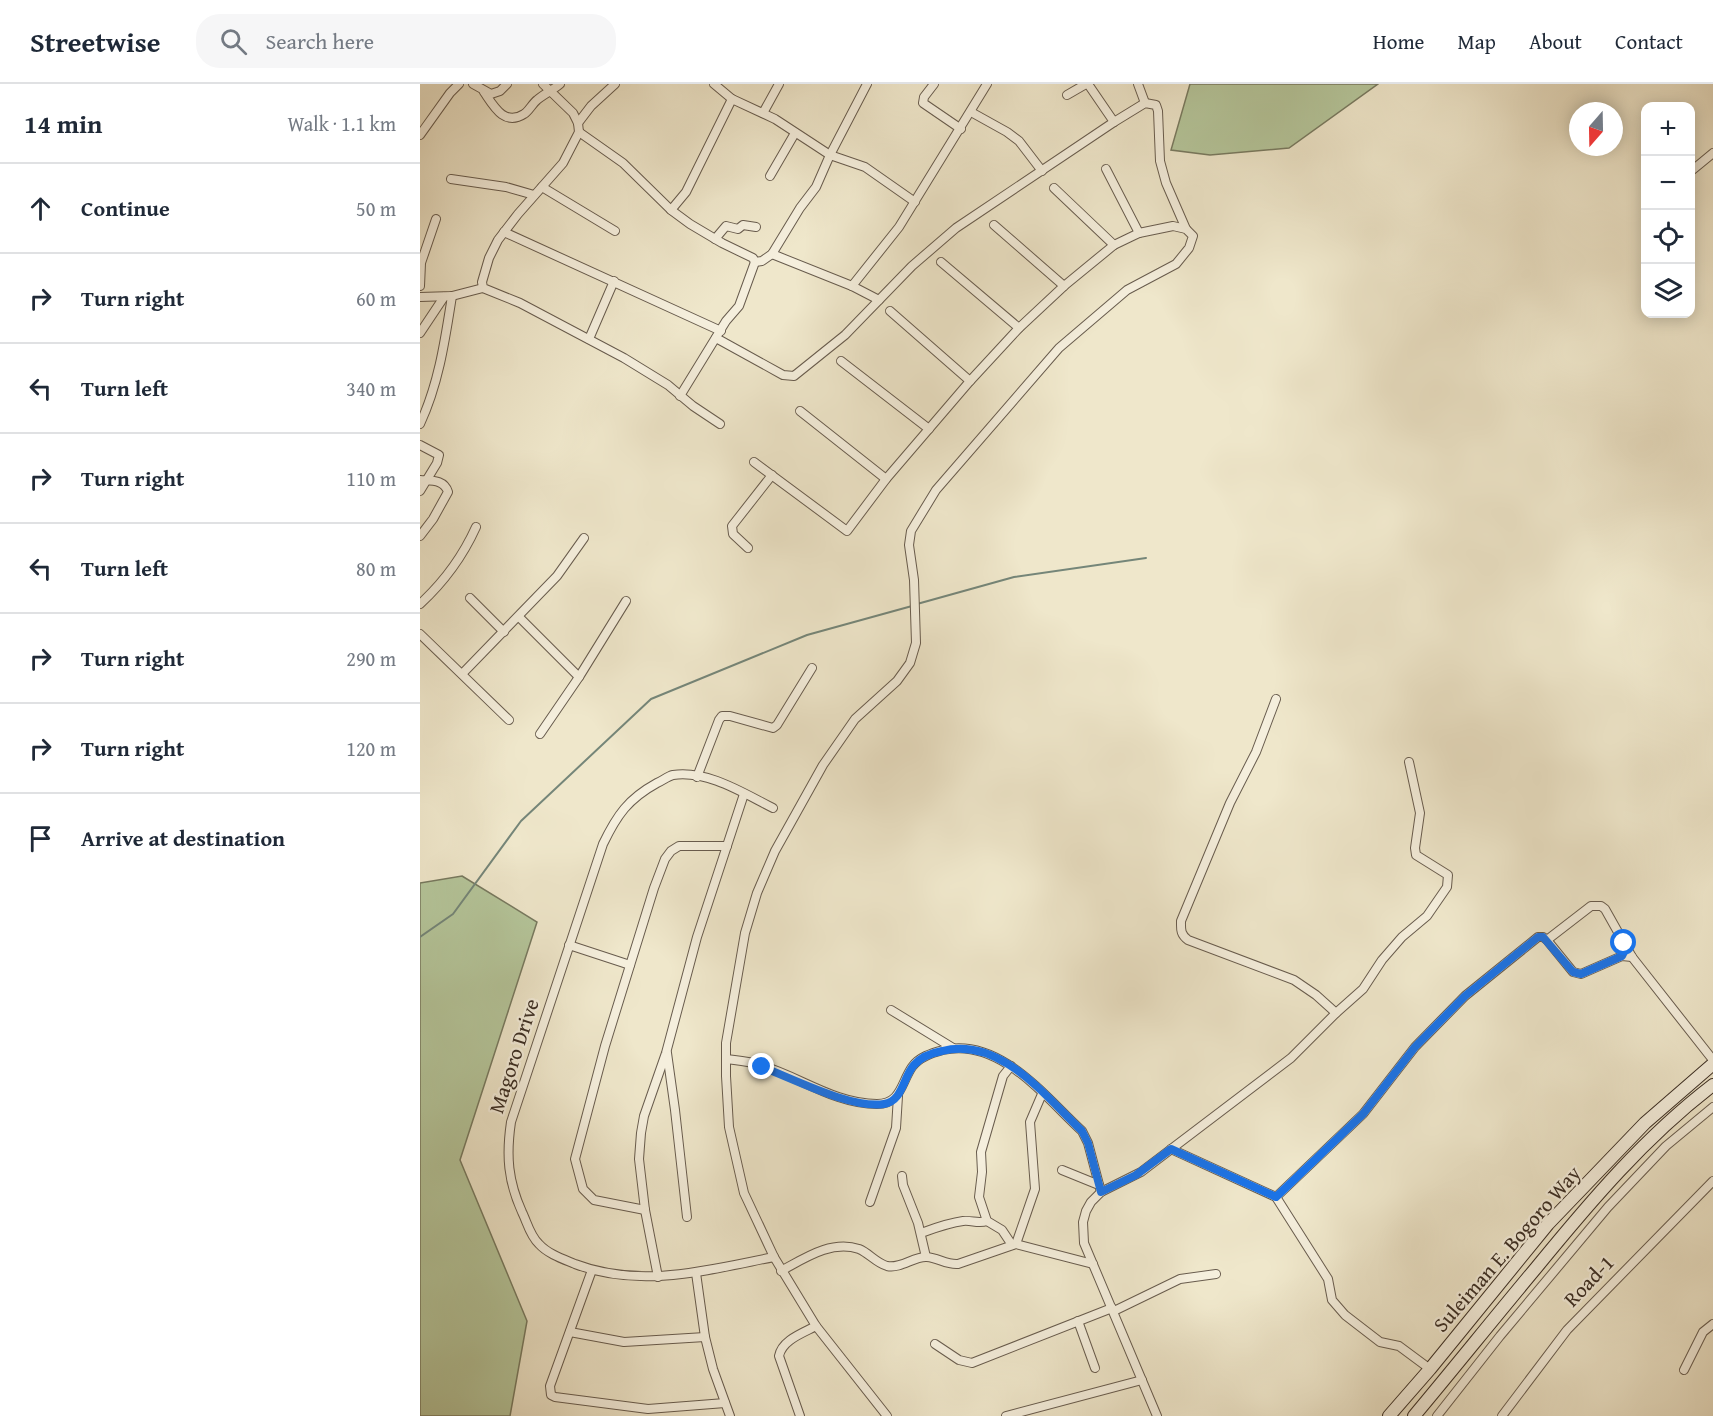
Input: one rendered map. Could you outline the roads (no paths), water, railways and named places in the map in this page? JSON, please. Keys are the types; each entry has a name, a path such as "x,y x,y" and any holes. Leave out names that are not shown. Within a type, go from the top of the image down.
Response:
{"street":[{"path":"420,135 459,84"},
{"path":"473,84 491,94 500,91 507,84"},
{"path":"543,84 573,113 579,128 623,163 671,210 715,239 753,258 755,262"},
{"path":"484,92 495,110 508,118 524,114 538,99 560,84"},
{"path":"483,288 482,282 489,258 504,232 562,163 591,106 615,84"},
{"path":"714,84 732,99 763,113 830,155 865,168 915,202"},
{"path":"763,113 779,84"},
{"path":"755,262 762,261 772,254 800,208 816,187 867,84"},
{"path":"934,84 924,97 924,103 961,129"},
{"path":"852,286 899,227 987,84"},
{"path":"1067,95 1087,84 1114,122"},
{"path":"1138,84 1145,103"},
{"path":"671,210 686,192 732,99"},
{"path":"504,232 614,281 719,334 783,375 794,376 844,335 912,266 956,228 1145,103 1156,105 1158,111 1160,161 1166,183 1186,229 1193,236 1189,248 1176,264 1127,290 1059,348 936,490 911,531 909,545 916,643 910,663 897,681 855,719 823,765 775,851 757,893 745,933 726,1043 729,1127 744,1193 781,1271 816,1326 887,1416"},
{"path":"971,112 1019,141 1042,171"},
{"path":"770,176 795,132"},
{"path":"1695,168 1713,153"},
{"path":"1106,169 1139,233"},
{"path":"451,179 506,187 534,195"},
{"path":"542,186 615,231"},
{"path":"1054,188 1114,245"},
{"path":"420,286 421,263 436,219"},
{"path":"715,239 726,226 738,229 743,225 756,227"},
{"path":"994,225 1064,286"},
{"path":"754,462 847,531 886,479 970,381 1019,328 1064,286 1114,245 1139,233 1173,226 1186,229"},
{"path":"772,254 852,286 879,300"},
{"path":"680,396 703,356 741,302 755,262"},
{"path":"941,262 1019,328"},
{"path":"589,339 614,281"},
{"path":"420,297 448,296 483,288 503,294 589,339 654,377 720,424"},
{"path":"420,333 448,296"},
{"path":"420,424 441,365 448,296"},
{"path":"891,310 970,381"},
{"path":"841,361 929,429"},
{"path":"800,411 886,479"},
{"path":"420,445 439,455 437,463 424,480 420,491"},
{"path":"748,548 733,534 732,525 772,476"},
{"path":"420,536 433,519 448,492 444,484 439,481 424,480"},
{"path":"420,604 447,577 465,552 476,527"},
{"path":"462,674 557,576 584,538"},
{"path":"470,598 504,632"},
{"path":"540,734 626,601"},
{"path":"519,616 579,677"},
{"path":"420,634 509,720"},
{"path":"697,777 718,720 722,716 730,716 772,728 777,725 812,668"},
{"path":"1276,699 1256,752 1230,803 1181,921 1181,931 1188,940 1294,980 1336,1013"},
{"path":"1157,1416 1084,1244 1083,1222 1100,1188 1136,1175 1291,1058 1363,989 1382,960 1402,937 1427,916 1447,887 1448,874 1416,855 1420,813 1409,762"},
{"name":"Magoro Drive","path":"773,808 720,782 672,775 646,789 625,805 603,844 511,1122 507,1148 512,1189 533,1238 556,1255 592,1270 624,1276 658,1277 696,1273 774,1257"},
{"path":"658,1277 645,1210 639,1146 644,1116 666,1053 698,937 744,794"},
{"path":"645,1210 594,1200 583,1189 575,1159 605,1046 665,859 679,846 727,846"},
{"path":"1546,940 1595,905 1605,909 1627,954 1713,1062"},
{"path":"1276,1197 1363,1114 1415,1047 1465,996 1538,937 1543,937 1577,974 1627,954"},
{"path":"569,945 630,964"},
{"path":"891,1010 953,1048"},
{"path":"928,1055 935,1037"},
{"path":"870,1202 896,1128 898,1096 912,1067 928,1055 953,1048 982,1052 1000,1059 1042,1094 1086,1137 1100,1188"},
{"path":"666,1053 687,1217"},
{"path":"726,1059 754,1063 819,1091 841,1097 874,1104 891,1102 898,1096"},
{"name":"Suleiman E. Bogoro Way","path":"1389,1416 1431,1369 1548,1224 1645,1123 1713,1062"},
{"path":"1011,1066 1003,1076 981,1152 982,1172 979,1197 987,1221 1002,1230 1014,1245"},
{"name":"Suleiman E. Bogoro Way","path":"1414,1416 1564,1234 1626,1163 1650,1138 1713,1085"},
{"path":"1014,1245 1035,1189 1030,1122 1042,1094"},
{"path":"1437,1416 1500,1336 1608,1207 1666,1146 1713,1107"},
{"path":"1171,1149 1276,1197 1328,1279 1332,1299 1346,1315 1360,1329 1380,1342 1399,1346 1431,1369"},
{"path":"1062,1170 1100,1188"},
{"path":"902,1176 903,1185 921,1233 926,1257"},
{"name":"Road-1","path":"1502,1416 1567,1330 1713,1181"},
{"path":"921,1233 954,1222 987,1221"},
{"path":"781,1271 827,1248 849,1247 862,1250 885,1266 894,1266 926,1257 958,1264 1014,1245 1093,1264"},
{"path":"592,1270 550,1386 551,1395 648,1409 725,1403"},
{"path":"696,1273 705,1336 713,1369 730,1416"},
{"path":"935,1344 959,1360 972,1363 1113,1309 1180,1280 1216,1274"},
{"path":"1078,1321 1095,1368"},
{"path":"1684,1370 1703,1332 1713,1324"},
{"path":"800,1416 779,1356 785,1343 816,1326"},
{"path":"570,1332 624,1342 705,1336"},
{"path":"1006,1416 1142,1380"}],"waterway":[{"path":"917,604 1014,577 1146,558"},
{"path":"420,937 453,914 521,821 651,699 807,635 912,606"}]}
